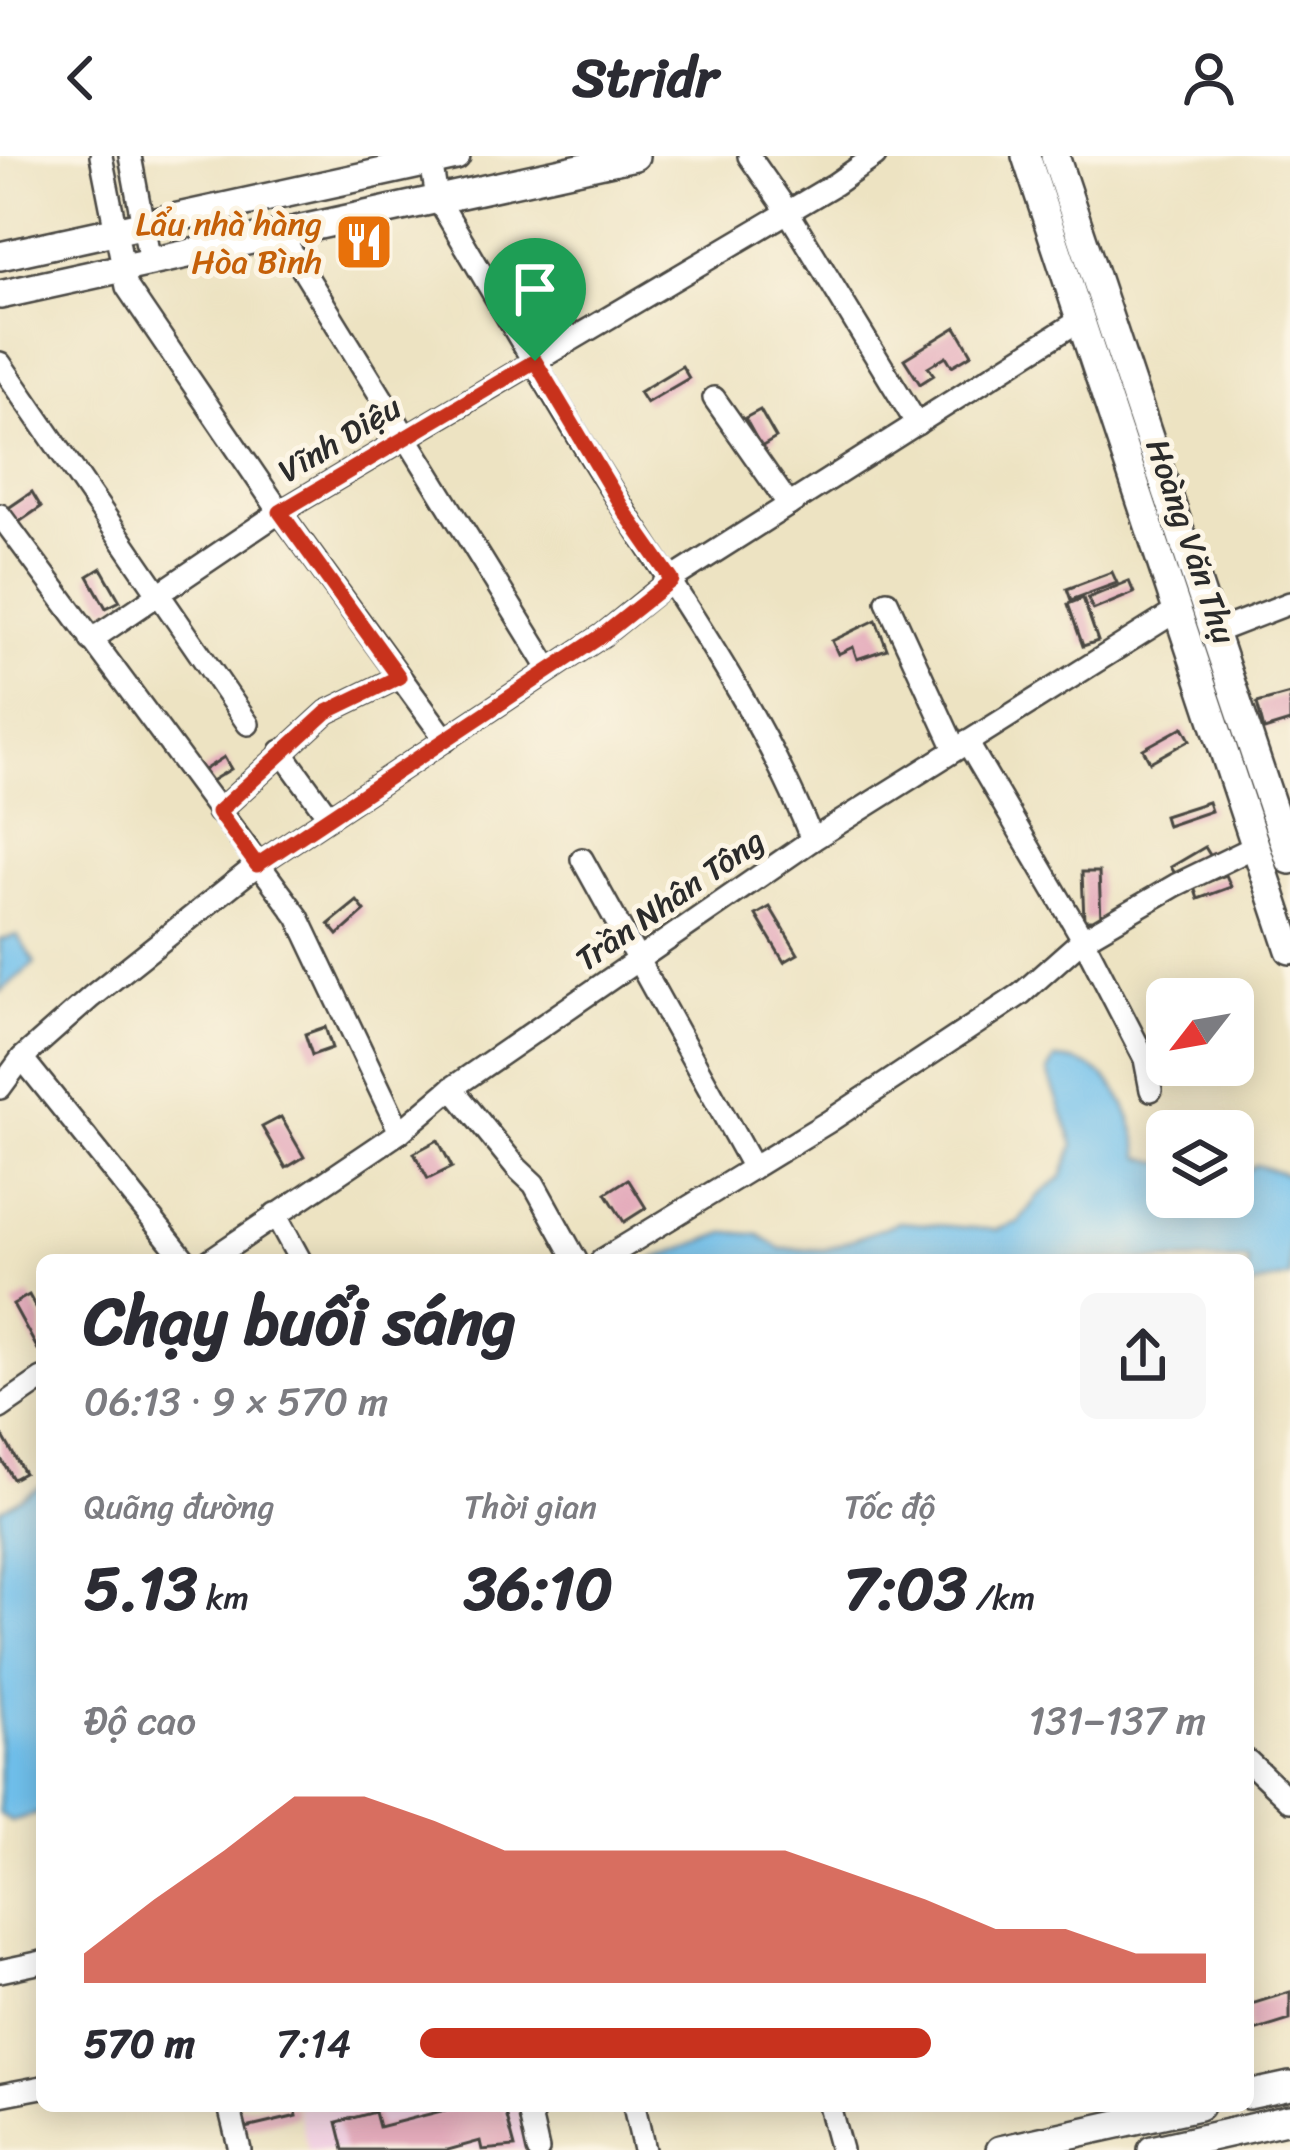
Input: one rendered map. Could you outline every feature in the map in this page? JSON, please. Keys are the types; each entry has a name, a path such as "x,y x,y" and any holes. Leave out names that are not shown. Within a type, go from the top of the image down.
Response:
{"main road":[{"path":"0,295 635,156"},
{"name":"Hoàng Văn Thụ","path":"1026,156 1080,320 1183,596 1215,632 1290,860"},
{"name":"Hoàng Văn Thụ","path":"1055,156 1290,950"},
{"path":"0,256 444,159"},
{"path":"1152,2150 1286,2120 1271,2090"},
{"path":"1000,2150 1145,2112"}],"street":[{"path":"101,156 129,227 136,265 127,287 280,512 446,740"},
{"path":"129,227 130,156"},
{"path":"748,156 788,212 917,424"},
{"name":"Vĩnh Diệu","path":"91,640 280,512 875,156"},
{"path":"444,159 437,198 626,514 672,580 793,792 812,840"},
{"path":"280,233 550,670"},
{"path":"0,1088 22,1058 91,997 257,865 603,635 672,580 1080,320"},
{"path":"0,363 248,724"},
{"path":"714,398 789,505"},
{"path":"0,514 298,916 400,1132"},
{"name":"Trần Nhân Tông","path":"218,1254 400,1132 452,1088 812,840 1183,596"},
{"path":"886,601 961,745 1084,939 1145,1059 1151,1090"},
{"path":"1215,632 1290,602"},
{"path":"218,812 327,712 399,677"},
{"path":"281,751 329,817"},
{"path":"612,1254 1022,994 1084,939 1176,885 1256,846"},
{"path":"582,860 754,1168"},
{"path":"22,1058 180,1254"},
{"path":"452,1088 534,1184 573,1254"},
{"path":"275,1214 297,1254"},
{"path":"0,1408 36,1383"},
{"path":"1254,1767 1290,1801"},
{"path":"0,1971 36,1963"},
{"path":"0,2095 36,2087"},
{"path":"230,2112 240,2150"},
{"path":"529,2112 538,2150"},
{"path":"635,2112 644,2150"},
{"path":"831,2112 842,2150"}],"shaded area":[{"path":"298,2112 520,2112 529,2150 308,2150"}],"water":[{"path":"17,935 35,963 0,992 0,940"},
{"path":"1055,1059 1091,1068 1125,1105 1141,1157 1146,1158 1146,1218 1254,1218 1254,1166 1290,1175 1290,1277 1254,1285 1254,1254 668,1254 728,1232 759,1235 781,1249 825,1250 899,1222 996,1230 1019,1222 1038,1196 1062,1177 1074,1145 1048,1072"},
{"path":"36,1489 36,1814 11,1821 0,1814 0,1510"}],"building":[{"path":"956,327 972,354 952,366 946,356 928,367 934,375 920,384 904,359"},
{"path":"682,366 689,378 646,403 639,392"},
{"path":"760,410 776,438 761,447 745,418"},
{"path":"32,492 41,507 13,526 4,511"},
{"path":"101,568 120,601 106,608 88,576"},
{"path":"1112,572 1117,583 1071,600 1067,589"},
{"path":"1129,581 1134,593 1093,610 1088,598"},
{"path":"1083,598 1098,641 1083,646 1068,604"},
{"path":"876,620 887,649 857,659 853,647 838,654 832,641"},
{"path":"1290,694 1290,722 1264,730 1257,703"},
{"path":"1183,727 1190,740 1150,762 1143,749"},
{"path":"224,757 231,769 208,783 201,772"},
{"path":"1208,802 1211,811 1167,826 1164,816"},
{"path":"1205,847 1213,860 1179,880 1171,867"},
{"path":"1082,872 1099,872 1101,920 1084,920"},
{"path":"1226,875 1231,887 1198,899 1194,887"},
{"path":"357,901 365,911 338,935 329,924"},
{"path":"770,907 798,954 784,962 756,915"},
{"path":"325,1027 332,1048 312,1055 305,1034"},
{"path":"281,1117 304,1157 286,1168 262,1127"},
{"path":"438,1140 452,1167 428,1179 414,1153"},
{"path":"628,1179 646,1208 624,1222 606,1193"},
{"path":"29,1295 36,1308 36,1346 13,1304"},
{"path":"0,1431 24,1473 13,1479 0,1457"},
{"path":"1290,1992 1290,2020 1254,2031 1254,2003"},
{"path":"238,2112 296,2112 297,2116 242,2129"},
{"path":"375,2112 379,2127 438,2112 506,2112 515,2147 482,2150 480,2141 448,2150 344,2150 337,2122"}],"place":[{"name":"Lẩu nhà hàng Hòa Bình","path":"364,242"}],"route":[{"path":"535,361 626,514 672,580 603,635 257,865 218,812 327,712 399,677 280,512 535,361"}]}
